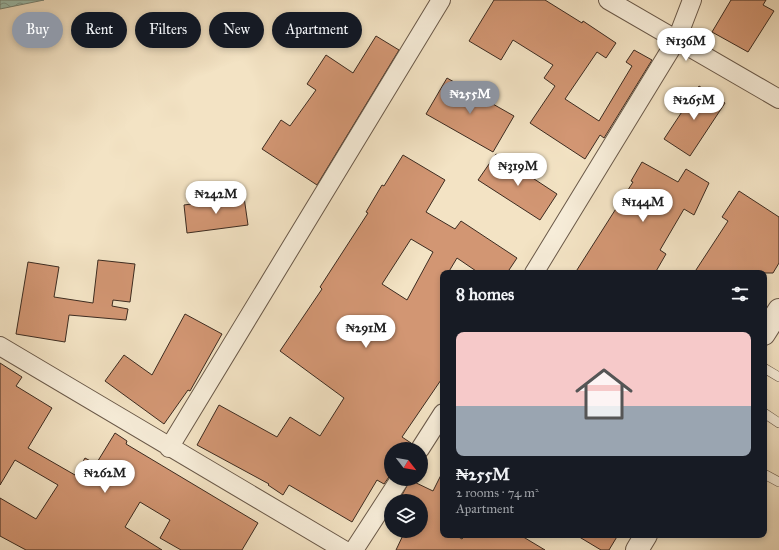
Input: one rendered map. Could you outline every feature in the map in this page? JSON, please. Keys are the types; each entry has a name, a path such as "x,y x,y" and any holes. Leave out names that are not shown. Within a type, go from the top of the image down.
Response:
{"street":[{"path":"169,448 441,0"},
{"path":"608,0 779,99"},
{"path":"536,270 677,40 692,0"},
{"path":"767,329 779,310"},
{"path":"0,346 169,448 344,550"},
{"path":"424,442 440,418"},
{"path":"354,550 395,486"},
{"path":"637,550 644,538"}],"lane":[{"path":"767,370 779,377"},
{"path":"767,415 779,423"},
{"path":"767,476 779,482"}],"water":[{"path":"0,0 44,0 0,9"}],"building":[{"path":"494,0 545,0 582,23 583,21 616,43 606,58 597,52 565,99 599,121 632,66 626,62 634,50 652,60 604,138 600,135 585,159 530,123 555,86 544,78 553,65 513,40 501,60 469,41"},
{"path":"731,0 766,0 763,5 774,11 748,52 712,32"},
{"path":"376,36 399,50 317,185 262,149 281,120 290,126 316,90 307,84 326,55 353,73"},
{"path":"447,78 514,116 493,152 426,114"},
{"path":"699,86 725,103 690,156 664,139"},
{"path":"496,154 557,194 540,220 478,180"},
{"path":"403,155 445,180 426,212 455,229 461,221 517,258 509,270 475,270 457,258 450,270 440,270 440,381 402,437 410,442 384,442 384,484 377,480 352,522 289,485 283,495 268,485 269,484 197,445 219,405 277,437 290,417 320,436 344,398 280,351 322,289 320,287 368,213 366,212 382,185 384,186","holes":["411,239 433,252 407,300 382,284"]},
{"path":"642,162 678,182 686,169 709,183 694,215 684,209 660,250 666,254 657,270 577,270 633,182 631,181"},
{"path":"739,191 779,217 779,263 773,273 767,273 767,270 696,270 728,221 722,217"},
{"path":"244,197 248,225 187,233 184,205"},
{"path":"98,260 135,264 130,302 113,300 112,306 128,309 126,320 69,315 65,342 16,334 28,262 59,267 54,297 93,303"},
{"path":"185,314 222,334 190,391 188,390 164,424 105,381 124,355 152,375"},
{"path":"0,363 22,377 16,386 52,408 28,448 75,475 85,458 96,464 115,433 127,441 126,444 258,523 242,550 181,550 160,538 170,520 140,502 125,527 162,550 26,550 0,536 0,498 36,519 58,485 15,460 0,485"},
{"path":"440,477 440,538 525,538 545,550 396,550 402,538 428,538 428,494 403,494 407,486 423,486 433,491"},
{"path":"581,538 616,538 609,550 601,550"}]}
